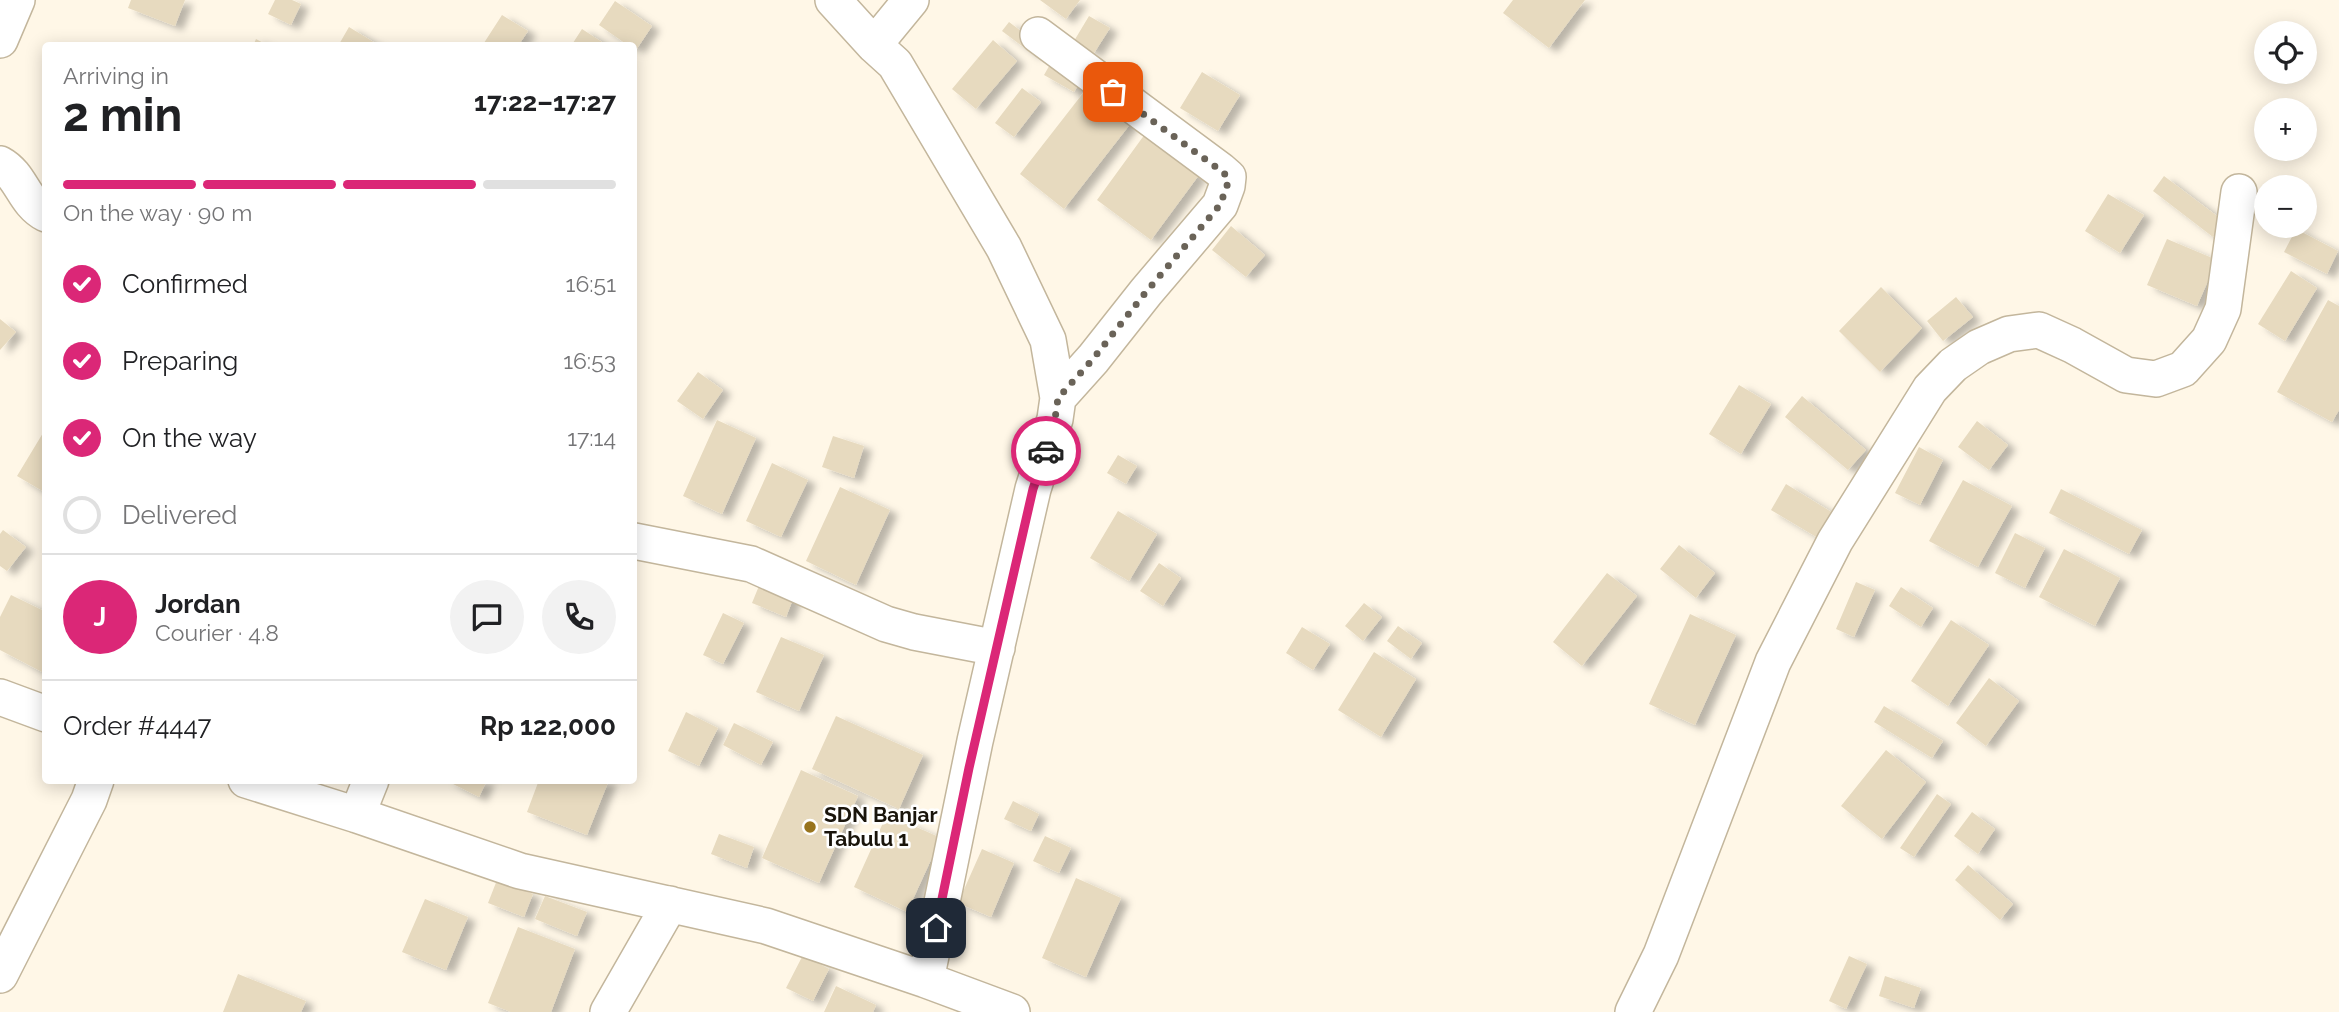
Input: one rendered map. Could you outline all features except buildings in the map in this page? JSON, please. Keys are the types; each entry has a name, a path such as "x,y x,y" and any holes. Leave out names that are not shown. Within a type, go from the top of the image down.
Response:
{"street":[{"path":"0,40 17,0"},
{"path":"833,0 895,64 1003,248 1048,340 1058,398 1055,419 1033,489 957,822 926,980"},
{"path":"874,45 911,0"},
{"path":"1038,36 1228,177 1220,205 1058,398"},
{"path":"0,164 12,171 31,204 42,211"},
{"path":"1633,1012 1661,955 1773,662 1835,541 1930,389 1953,365 1979,347 2009,334 2039,330 2126,375 2156,379 2183,369 2208,340 2223,309 2239,192"},
{"path":"637,542 751,564 886,624 997,648"},
{"path":"0,697 42,713"},
{"path":"0,975 95,784"},
{"path":"259,784 520,871 766,926 1012,1012"},
{"path":"357,815 369,784"},
{"path":"608,1012 670,904"}],"way so far":[{"path":"1046,451 1058,398 1220,205 1227,186 1228,177 1220,170 1113,92"}],"place":[{"name":"SDN Banjar Tabulu 1","path":"810,827"}],"route":[{"path":"936,928 957,822 1033,489 1046,451"}]}
